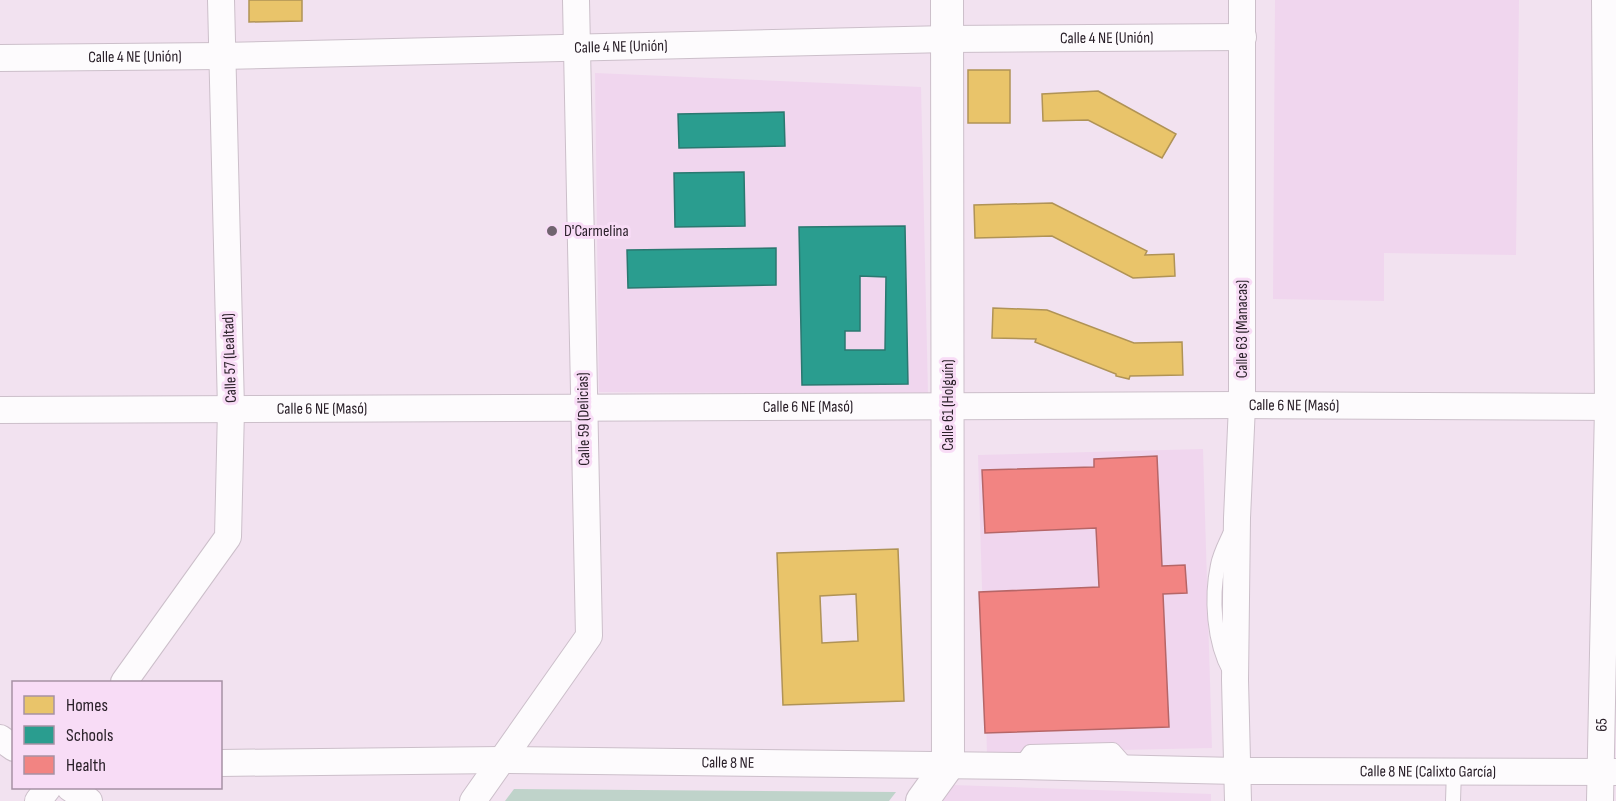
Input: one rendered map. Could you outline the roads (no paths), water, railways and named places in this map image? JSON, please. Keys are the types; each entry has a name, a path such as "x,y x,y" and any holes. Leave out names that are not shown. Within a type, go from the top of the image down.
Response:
{"street":[{"name":"Calle 57 (Lealtad)","path":"125,681 228,537 231,409 221,0"},
{"name":"Calle 59 (Delicias)","path":"473,801 589,636 576,0"},
{"name":"Calle 61 (Holguín)","path":"947,0 948,765"},
{"name":"Calle 63 (Manacas)","path":"1238,801 1235,680 1242,405 1242,0"},
{"name":"65","path":"1600,801 1608,772 1612,407 1611,56 1605,0"},
{"name":"Calle 4 NE (Unión)","path":"0,58 576,49 948,39 1243,37"},
{"name":"Calle 6 NE (Masó)","path":"0,410 1242,405 1612,407"},
{"name":"Calle 8 NE","path":"222,763 501,760 1237,771"},
{"path":"922,801 948,765"},
{"name":"Calle 8 NE (Calixto García)","path":"1237,771 1608,772"},
{"path":"38,801 47,789"},
{"path":"71,789 89,801"}],"lane":[{"path":"1453,801 1454,770"}],"place":[{"name":"D'Carmelina","path":"552,231"}]}
